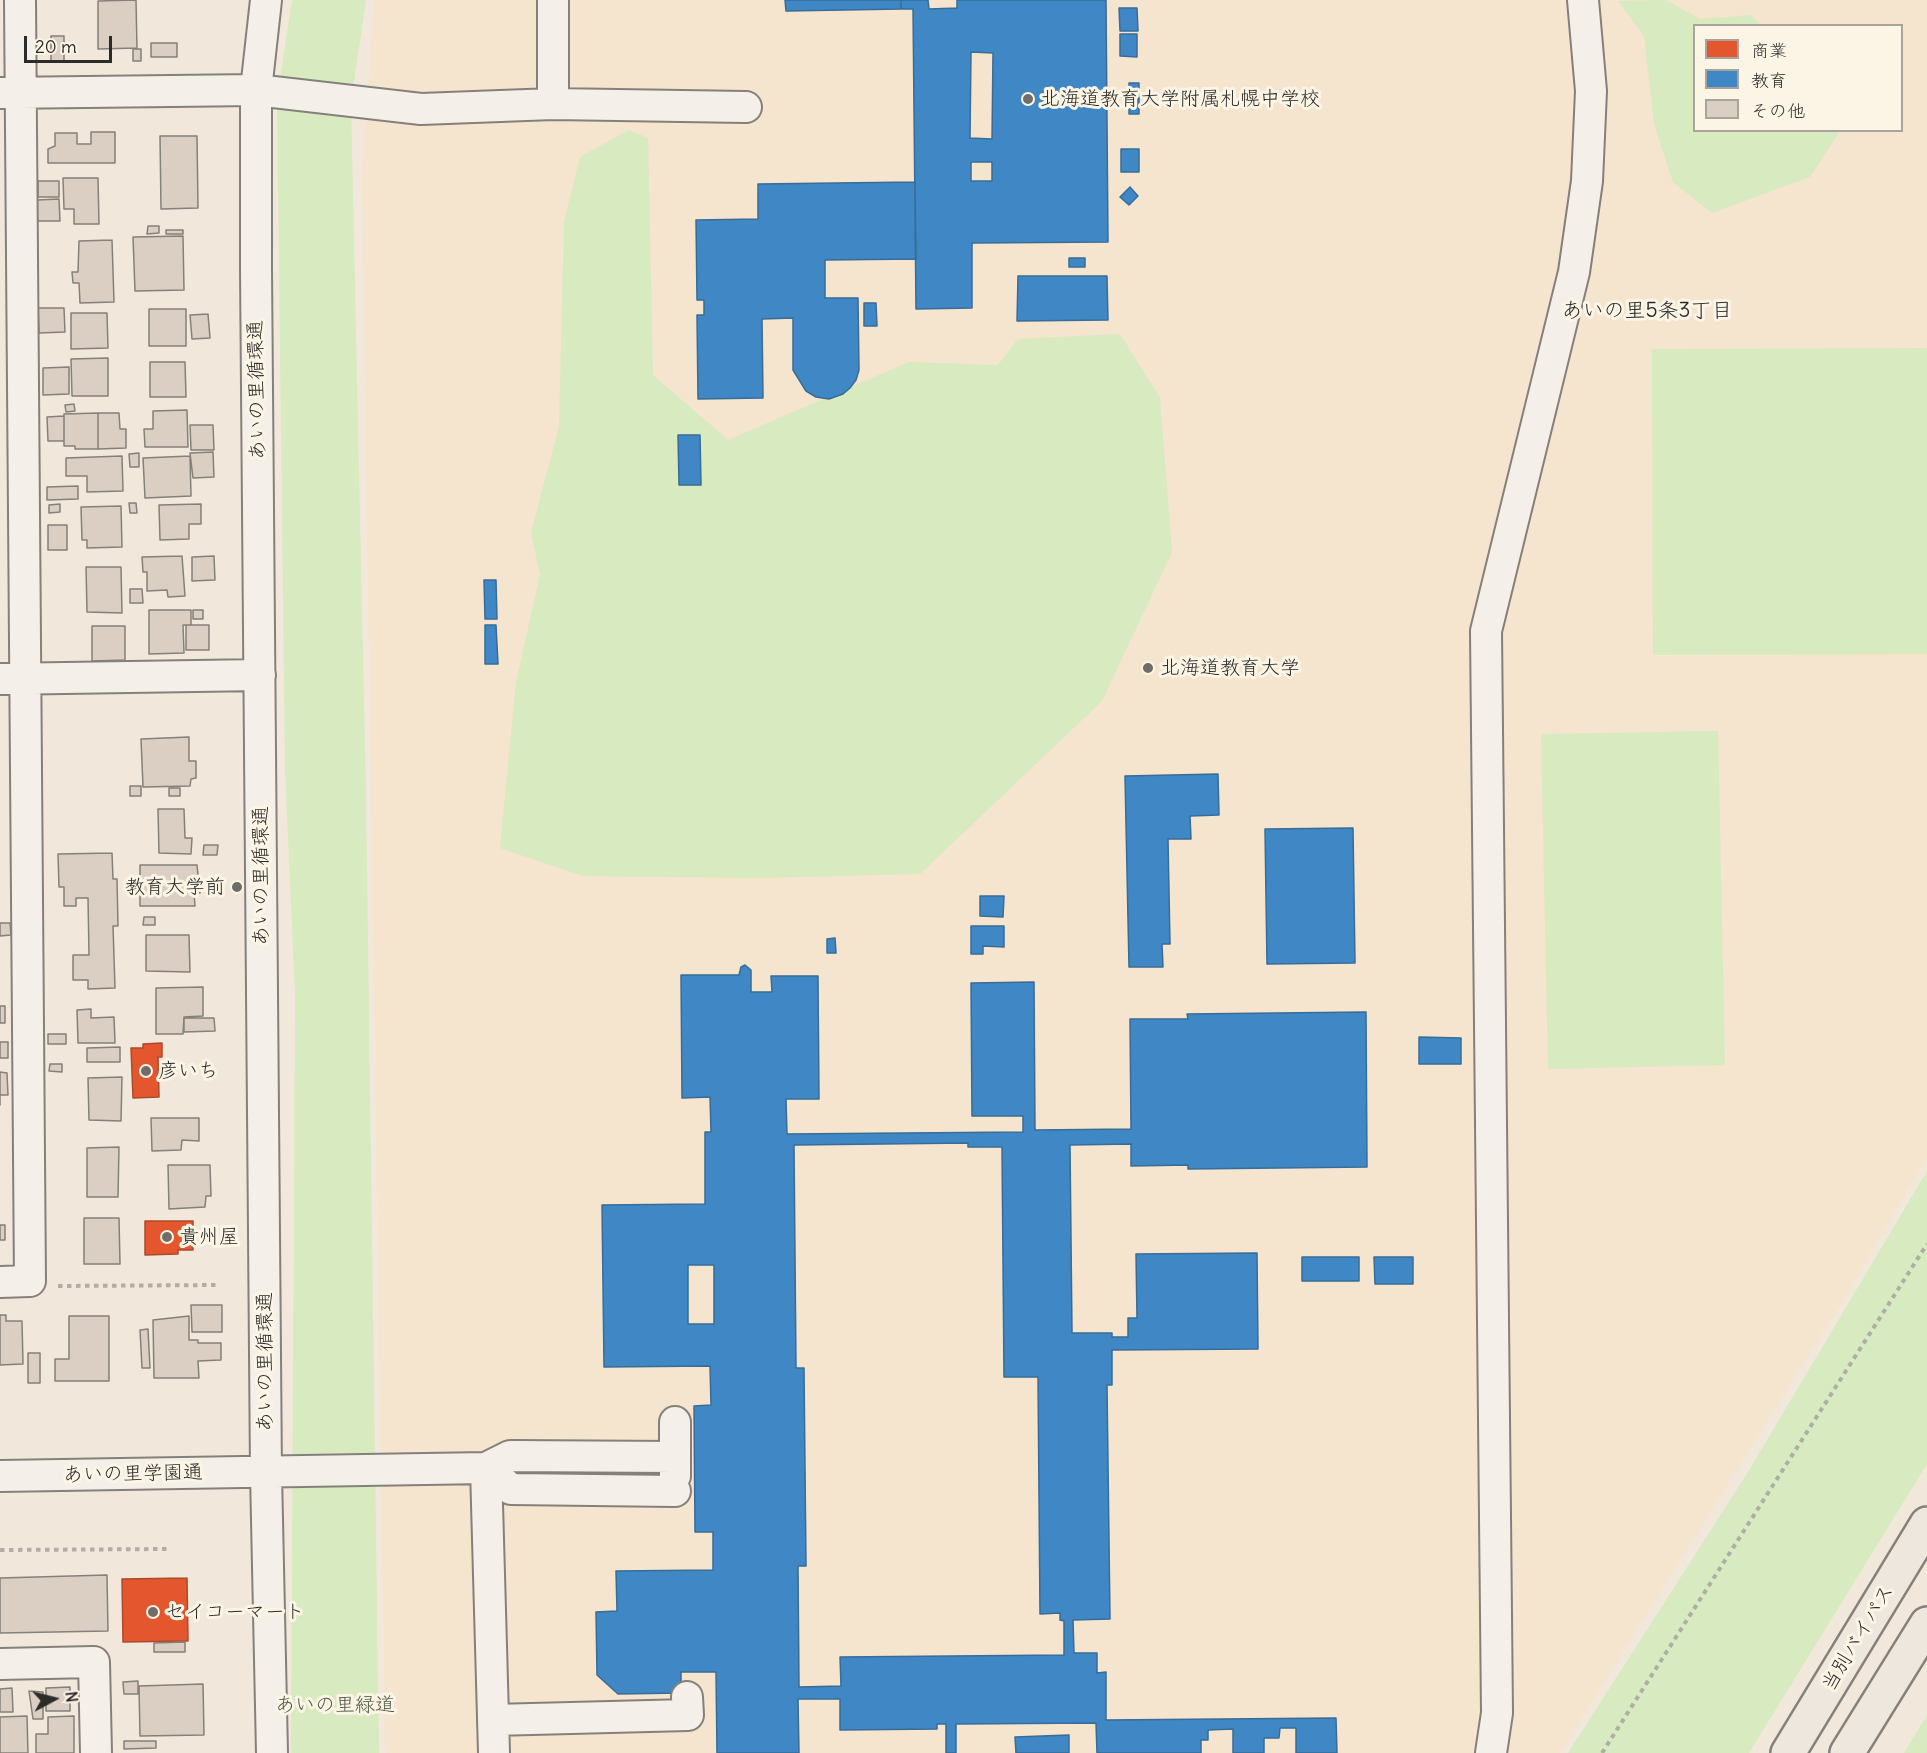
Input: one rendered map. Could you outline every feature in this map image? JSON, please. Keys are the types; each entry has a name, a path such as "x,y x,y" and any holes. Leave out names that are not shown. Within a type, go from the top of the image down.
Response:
{"highway":[{"name":"当別バイパス","path":"1788,1753 1927,1524"},
{"path":"1847,1753 1927,1624"}],"street":[{"path":"0,1282 30,1281 13,679 11,93 20,0"},
{"name":"あいの里循環通","path":"266,0 256,90 266,1473 272,1753"},
{"path":"553,0 553,104"},
{"path":"1491,1753 1497,1713 1485,631 1574,272 1587,181 1591,91 1583,0"},
{"path":"11,93 256,90 421,109 553,104 746,107"},
{"path":"13,679 260,675"},
{"path":"486,1468 511,1489 588,1490 675,1500 675,1422"},
{"path":"486,1468 510,1456 675,1457"},
{"path":"588,1456 588,1490"},
{"path":"486,1468 494,1753"},
{"name":"あいの里学園通","path":"0,1476 486,1468"},
{"path":"0,1664 94,1662 96,1753"},
{"path":"493,1720 688,1715 687,1697"}],"path":[{"path":"1602,1753 1927,1244"},
{"path":"52,1286 220,1285"},
{"path":"0,1550 169,1549"}],"shaded area":[{"name":"北海道教育大学","path":"374,0 1927,0 1927,1157 1839,1307 1560,1753 385,1753 362,178"}],"green space":[{"name":"あいの里緑道","path":"292,0 366,0 351,102 366,795 379,1753 291,1753 295,995 285,770 277,99"},
{"path":"1666,0 1700,19 1751,15 1760,24 1693,24 1693,132 1839,132 1810,177 1712,213 1673,182 1654,124 1644,36 1618,1"},
{"path":"629,130 648,138 653,375 728,440 909,362 998,365 1018,339 1120,334 1160,398 1172,552 1102,701 920,874 758,878 583,876 500,848 516,682 540,575 531,532 559,427 564,222 580,157"},
{"path":"1927,348 1927,654 1653,655 1652,349"},
{"path":"1718,731 1725,1065 1548,1069 1541,734"},
{"path":"1927,1171 1927,1464 1749,1753 1568,1753 1748,1472"},
{"path":"1927,1715 1927,1753 1904,1753"}],"building: 商業":[{"path":"162,1043 162,1057 158,1057 159,1097 133,1098 131,1048 143,1048 143,1044"},
{"path":"145,1221 193,1221 193,1250 178,1250 178,1254 145,1255"},
{"path":"187,1578 188,1641 123,1642 122,1579"}],"building: 教育":[{"path":"785,0 901,0 901,9 786,11"},
{"path":"901,0 928,0 929,9 957,8 957,0 1106,0 1108,242 972,243 972,308 916,309 913,9 901,9","holes":["971,52 993,53 992,139 970,138","971,162 992,162 992,181 971,181"]},
{"path":"1119,8 1137,8 1138,31 1120,31"},
{"path":"1120,34 1137,34 1137,57 1120,56"},
{"path":"1129,83 1139,83 1139,114 1129,114"},
{"path":"1121,149 1139,149 1139,172 1121,172"},
{"path":"915,182 916,259 825,260 825,298 858,298 859,370 850,388 843,394 829,399 816,397 806,391 793,370 793,318 762,319 763,398 698,399 697,315 704,315 704,300 697,300 696,220 758,219 758,184"},
{"path":"1130,187 1138,196 1129,205 1120,197"},
{"path":"1069,258 1085,258 1085,267 1069,267"},
{"path":"1018,276 1107,276 1108,320 1017,321"},
{"path":"864,303 876,303 877,326 864,326"},
{"path":"678,435 700,435 701,485 679,485"},
{"path":"484,580 496,580 497,619 485,619"},
{"path":"485,625 496,625 498,664 485,664"},
{"path":"1218,774 1219,815 1190,816 1191,839 1168,839 1170,944 1162,944 1163,967 1129,967 1125,776"},
{"path":"1353,828 1355,963 1267,964 1265,829"},
{"path":"980,896 1004,896 1003,917 980,916"},
{"path":"971,926 1004,926 1004,947 983,946 983,954 971,954"},
{"path":"835,938 836,953 827,953 827,939"},
{"path":"745,965 751,970 751,992 772,992 771,976 818,976 819,1099 786,1099 787,1134 1023,1132 1023,1116 972,1116 971,983 1034,982 1035,1130 1131,1129 1130,1019 1188,1019 1187,1014 1366,1012 1367,1167 1188,1169 1188,1165 1131,1166 1131,1144 1070,1145 1072,1333 1112,1333 1112,1337 1128,1337 1128,1318 1137,1318 1136,1254 1257,1253 1258,1349 1112,1350 1112,1385 1107,1385 1110,1619 1073,1620 1074,1653 1097,1653 1097,1673 1106,1672 1106,1720 1336,1718 1337,1753 1296,1753 1296,1728 1280,1728 1279,1738 1264,1738 1264,1753 1233,1753 1233,1729 1208,1730 1208,1740 1201,1740 1201,1753 1097,1753 1096,1723 956,1724 956,1753 946,1753 946,1724 937,1724 937,1729 840,1730 840,1699 798,1699 799,1753 717,1753 716,1672 681,1672 681,1693 618,1694 597,1675 596,1612 617,1611 616,1571 713,1570 713,1532 695,1532 694,1406 711,1405 710,1366 604,1367 602,1205 705,1204 705,1132 711,1132 710,1097 682,1098 681,975 739,975 741,967","holes":["968,1143 968,1147 1002,1147 1004,1377 1038,1377 1040,1614 1060,1613 1060,1620 1064,1621 1064,1655 840,1657 841,1686 799,1687 798,1566 806,1566 804,1368 796,1368 794,1145","688,1265 714,1265 714,1324 688,1324"]},
{"path":"1419,1037 1461,1038 1461,1064 1419,1064"},
{"path":"1302,1257 1359,1257 1359,1281 1302,1281"},
{"path":"1374,1257 1413,1257 1413,1284 1375,1284"},
{"path":"1069,1735 1069,1753 1016,1753 1015,1737"}],"building: その他":[{"path":"136,0 137,48 98,49 98,1"},
{"path":"51,36 64,36 64,61 51,61"},
{"path":"151,43 177,43 177,57 151,57"},
{"path":"133,49 141,49 141,61 133,61"},
{"path":"91,132 115,132 115,163 48,163 48,149 55,146 55,133 77,133 77,144 91,144"},
{"path":"160,136 197,136 198,208 161,209"},
{"path":"63,178 98,178 99,224 74,224 74,209 64,209"},
{"path":"38,181 59,181 59,197 38,197"},
{"path":"59,199 60,221 37,221 37,200"},
{"path":"148,226 159,226 159,233 147,234"},
{"path":"166,230 183,230 183,234 166,234"},
{"path":"183,236 184,290 135,291 133,237"},
{"path":"112,240 114,302 80,303 79,283 73,283 72,272 78,272 79,241"},
{"path":"38,308 64,308 65,332 39,333"},
{"path":"149,309 186,309 186,346 149,346"},
{"path":"71,313 107,313 108,348 71,349"},
{"path":"208,314 210,338 192,339 190,315"},
{"path":"108,358 108,396 72,396 71,359"},
{"path":"150,362 185,362 186,397 150,397"},
{"path":"69,367 69,394 43,395 43,368"},
{"path":"74,404 75,411 66,412 65,405"},
{"path":"187,410 188,447 145,447 144,429 153,429 153,411"},
{"path":"98,413 119,413 120,429 126,429 126,448 98,449"},
{"path":"98,413 98,449 75,449 75,446 64,446 64,414"},
{"path":"64,416 64,441 48,441 47,417"},
{"path":"190,425 213,425 214,450 191,450"},
{"path":"213,452 214,477 193,478 190,453"},
{"path":"139,453 139,467 130,467 129,454"},
{"path":"122,456 123,491 87,492 87,476 66,476 66,458"},
{"path":"190,456 191,496 145,498 143,458"},
{"path":"78,486 78,499 47,500 47,487"},
{"path":"129,503 136,503 137,513 130,513"},
{"path":"60,504 60,512 49,513 49,505"},
{"path":"201,504 201,524 189,524 189,539 160,540 159,505"},
{"path":"121,506 122,547 87,548 87,540 82,540 81,507"},
{"path":"48,525 67,525 67,550 48,550"},
{"path":"182,556 185,596 168,597 167,590 147,591 147,572 143,572 142,557"},
{"path":"214,556 215,580 192,581 192,557"},
{"path":"86,567 121,567 122,613 87,612"},
{"path":"130,589 142,589 143,603 130,603"},
{"path":"149,610 191,610 191,625 183,625 184,653 149,654"},
{"path":"193,610 203,610 203,619 193,619"},
{"path":"186,625 209,625 209,650 186,650"},
{"path":"92,626 125,626 125,660 92,661"},
{"path":"189,737 189,761 196,761 196,778 191,779 190,786 143,787 141,739"},
{"path":"130,786 141,786 141,796 130,796"},
{"path":"169,788 180,788 180,796 169,796"},
{"path":"158,809 184,809 185,838 192,838 191,854 159,853"},
{"path":"204,845 218,845 217,855 203,855"},
{"path":"112,853 113,879 117,879 118,926 113,926 115,988 88,989 88,980 73,980 73,955 89,955 88,898 76,898 76,906 64,906 64,887 59,887 58,854"},
{"path":"140,865 197,865 200,893 194,893 195,906 140,906"},
{"path":"144,917 155,917 155,925 143,925"},
{"path":"0,923 10,923 11,935 0,936"},
{"path":"146,935 189,935 190,972 146,971"},
{"path":"203,987 203,1016 184,1017 183,1034 156,1034 156,988"},
{"path":"0,1006 5,1006 5,1023 0,1023"},
{"path":"91,1009 91,1018 114,1017 115,1043 78,1043 77,1010"},
{"path":"184,1018 214,1018 215,1031 184,1032"},
{"path":"48,1034 66,1034 66,1044 48,1044"},
{"path":"0,1042 8,1042 8,1058 0,1058"},
{"path":"120,1047 120,1062 87,1062 87,1048"},
{"path":"50,1064 62,1064 62,1072 49,1071"},
{"path":"0,1072 7,1073 8,1095 0,1095"},
{"path":"122,1077 121,1121 89,1120 88,1078"},
{"path":"151,1118 199,1118 199,1141 182,1140 181,1150 152,1151"},
{"path":"119,1147 118,1197 87,1197 87,1148"},
{"path":"168,1165 210,1165 211,1196 206,1196 205,1207 169,1209"},
{"path":"84,1218 119,1218 120,1264 84,1264"},
{"path":"0,1225 5,1225 5,1240 0,1240"},
{"path":"191,1305 222,1305 222,1332 192,1332"},
{"path":"0,1315 6,1315 6,1321 22,1321 23,1364 0,1365"},
{"path":"69,1316 109,1316 109,1381 55,1381 55,1359 69,1359"},
{"path":"189,1316 189,1340 198,1340 198,1343 221,1343 221,1360 198,1361 199,1378 154,1378 153,1320"},
{"path":"148,1329 150,1368 142,1368 140,1330"},
{"path":"28,1353 40,1353 40,1383 28,1383"},
{"path":"107,1575 108,1631 0,1633 0,1578"},
{"path":"185,1642 185,1652 154,1652 154,1643"},
{"path":"138,1681 138,1694 124,1694 123,1682"},
{"path":"203,1684 204,1735 140,1736 139,1686"},
{"path":"70,1687 70,1711 46,1711 46,1688"},
{"path":"12,1688 13,1712 0,1712 0,1689"},
{"path":"29,1691 43,1692 43,1719 33,1719"},
{"path":"27,1716 28,1753 0,1753 0,1717"},
{"path":"74,1716 74,1753 36,1753 36,1734 48,1734 48,1717"},
{"path":"124,1741 156,1741 156,1748 124,1749"}],"place":[{"name":"北海道教育大学附属札幌中学校","path":"1028,99"},
{"name":"北海道教育大学","path":"1148,668"},
{"name":"教育大学前","path":"237,887"},
{"name":"彦いち","path":"146,1071"},
{"name":"貴州屋","path":"167,1237"},
{"name":"セイコーマート","path":"153,1612"}],"district":[{"name":"あいの里5条3丁目","path":"1647,311"}]}
